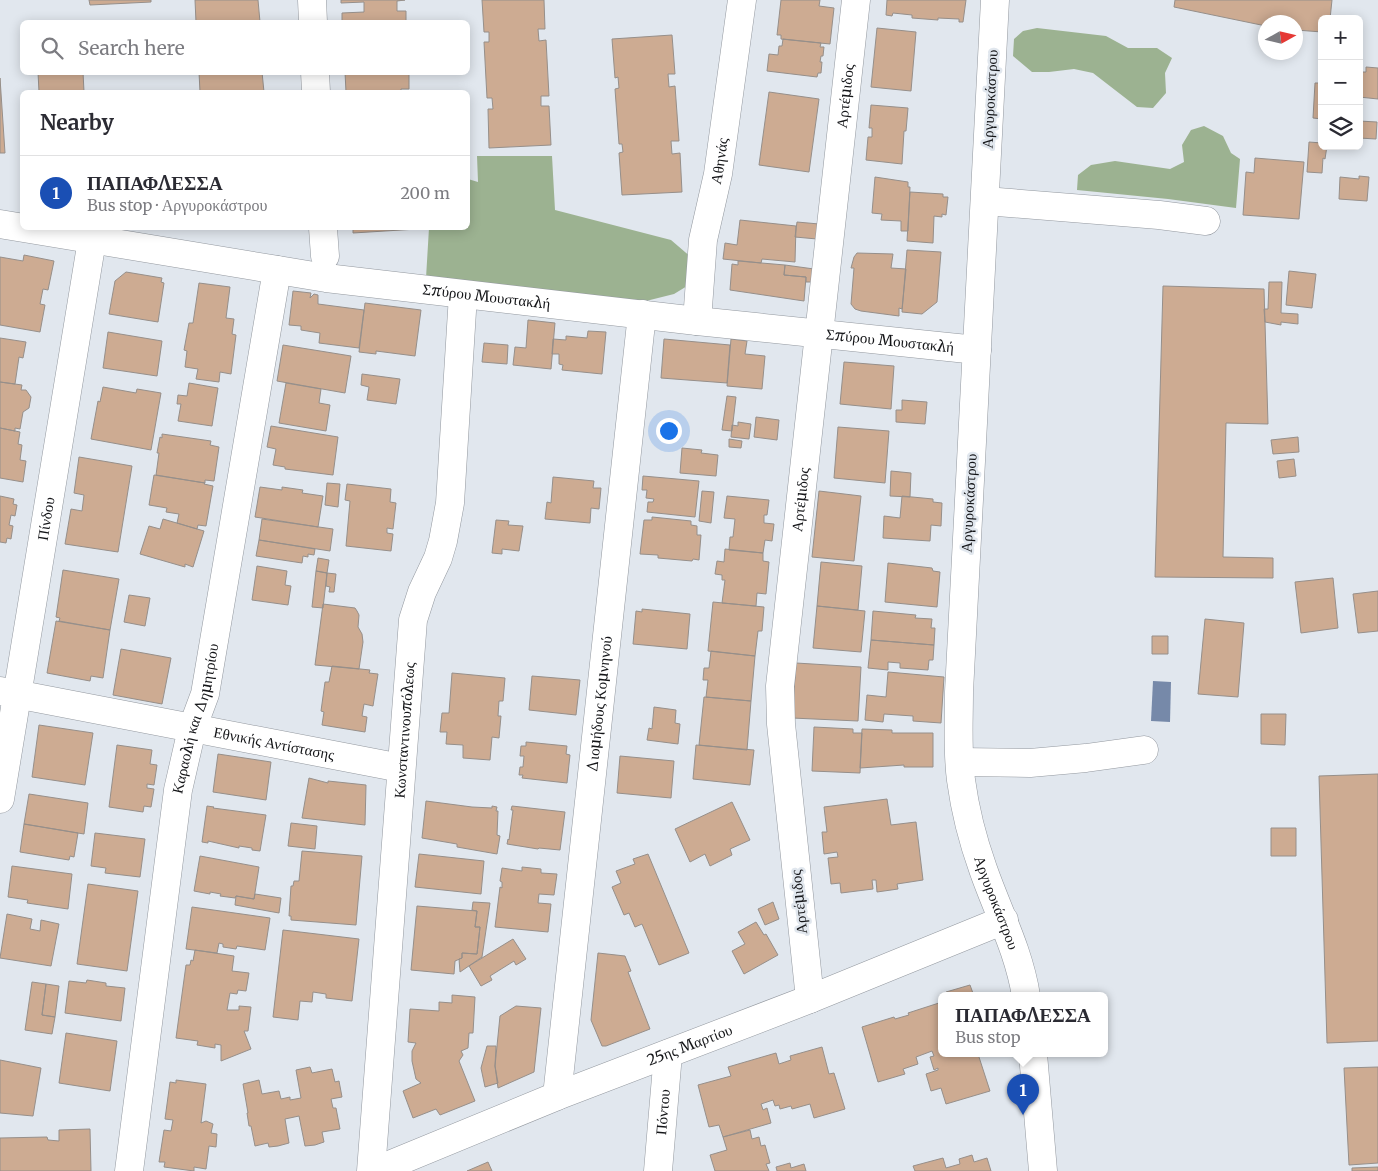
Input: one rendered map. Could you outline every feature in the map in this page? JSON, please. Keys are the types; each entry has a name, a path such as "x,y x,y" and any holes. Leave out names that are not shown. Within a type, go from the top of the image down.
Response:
{"street":[{"path":"312,0 313,20"},
{"name":"Αθηνάς","path":"697,321 703,240 718,174 742,0"},
{"name":"Αρτέμιδος","path":"810,999 780,724 780,686 856,0"},
{"name":"Αργυροκάστρου","path":"995,0 958,692 960,762 961,779 968,815 983,869 1017,958 1025,992"},
{"path":"315,75 316,90"},
{"path":"985,201 1159,214 1206,220"},
{"name":"Σπύρου Μουστακλή","path":"0,224 20,227"},
{"name":"Σπύρου Μουστακλή","path":"34,230 326,278 697,321 977,350"},
{"path":"323,230 325,256"},
{"name":"Πίνδου","path":"0,800 8,693 92,240"},
{"name":"Καραολή και Δημητρίου","path":"129,1171 178,790 192,729 205,694 277,270"},
{"name":"Κωνσταντινουπόλεως","path":"371,1171 413,620 422,592 438,558 450,503 463,294"},
{"name":"Διομήδους Κομνηνού","path":"557,1096 642,314"},
{"name":"Εθνικής Αντίστασης","path":"8,693 401,768"},
{"path":"960,762 1030,763 1144,750"},
{"name":"25ης Μαρτίου","path":"375,1171 557,1096 810,999 1004,920"},
{"name":"Πόντου","path":"658,1171 668,1054"},
{"path":"1033,1057 1043,1171"}],"green space":[{"path":"1037,28 1106,36 1128,48 1157,48 1172,58 1165,73 1166,93 1153,108 1137,107 1093,73 1074,69 1032,72 1013,56 1014,39 1023,31"},
{"path":"1204,126 1223,136 1231,153 1240,159 1236,208 1077,190 1078,175 1091,165 1115,161 1170,169 1184,162 1182,145 1191,130"},
{"path":"477,156 552,156 555,210 671,240 699,264 697,280 674,294 646,301 426,278 429,230 470,230 470,180 478,182"}],"water":[{"path":"1153,681 1171,682 1170,722 1151,721"}],"building":[{"path":"89,0 151,0 151,2 90,5"},
{"path":"195,0 258,0 260,20 196,20"},
{"path":"341,0 405,0 397,1 397,11 406,11 406,20 342,20 342,13 364,12 364,2 341,3"},
{"path":"482,0 544,0 545,29 538,29 539,41 546,40 549,96 541,96 541,106 549,106 551,145 489,148 488,109 493,109 492,98 487,98 484,42 489,42 489,32 484,32"},
{"path":"781,0 820,0 819,6 834,8 830,44 781,39 781,35 777,35"},
{"path":"887,0 966,0 963,22 959,22 959,19 912,18 912,15 893,13 892,16 886,15"},
{"path":"1175,0 1332,0 1330,15 1318,15 1318,32 1303,31 1303,15 1258,15 1258,24 1174,7"},
{"path":"877,28 916,32 911,91 871,87"},
{"path":"672,35 675,74 668,74 669,87 675,86 679,141 671,141 672,154 680,153 682,192 622,195 619,153 623,152 622,144 619,144 615,89 619,88 618,77 615,78 612,39"},
{"path":"783,39 821,43 820,47 824,47 820,62 822,62 821,73 818,73 817,77 767,71 769,54 778,55 779,46 782,46"},
{"path":"1366,67 1378,68 1378,99 1363,97 1363,72 1366,72"},
{"path":"38,75 83,75 84,90 39,90"},
{"path":"199,75 262,75 264,90 200,90"},
{"path":"345,75 409,75 409,89 346,90"},
{"path":"0,78 5,153 0,153"},
{"path":"1315,83 1318,83 1318,119 1313,118"},
{"path":"769,92 819,99 809,172 759,165"},
{"path":"871,105 908,108 906,131 904,131 902,164 866,160 868,137 872,137 872,128 869,128"},
{"path":"1363,121 1377,122 1376,139 1363,138"},
{"path":"1309,142 1318,143 1318,150 1326,150 1325,159 1323,158 1322,173 1307,172"},
{"path":"1255,158 1304,162 1299,219 1243,215 1246,172 1254,173"},
{"path":"1359,176 1369,177 1367,201 1339,199 1340,177 1359,179"},
{"path":"875,177 908,182 908,187 910,187 908,231 901,231 901,221 881,220 882,214 872,213"},
{"path":"910,192 943,194 943,197 948,197 946,215 942,214 942,217 934,216 933,243 907,241"},
{"path":"740,220 796,226 795,262 762,259 761,263 723,259 725,243 737,245"},
{"path":"797,222 819,224 817,239 795,237"},
{"path":"353,230 401,230 353,233"},
{"path":"907,250 941,252 937,302 922,314 902,312"},
{"path":"857,253 893,254 891,268 906,269 902,309 899,308 899,316 861,311 855,309 851,304 854,268 851,268"},
{"path":"24,255 54,261 48,290 43,289 40,304 45,305 40,332 0,325 0,257 23,261"},
{"path":"738,261 785,265 784,275 806,277 804,301 730,290 732,264 738,265"},
{"path":"785,265 814,269 812,282 806,282 806,277 784,275"},
{"path":"1289,271 1316,274 1312,308 1286,305"},
{"path":"126,272 162,278 161,282 164,283 158,322 109,314 115,281"},
{"path":"1269,282 1282,282 1281,313 1298,314 1298,324 1281,322 1281,325 1265,322 1264,309 1268,309"},
{"path":"199,283 230,287 226,318 234,319 232,334 236,335 231,374 220,372 219,382 196,379 198,369 185,367 187,351 184,350 189,323 193,323"},
{"path":"1163,286 1264,289 1268,424 1226,423 1223,557 1273,558 1273,578 1155,577"},
{"path":"293,291 311,293 310,298 314,294 318,295 318,304 364,310 359,348 319,343 320,333 301,330 301,326 289,325"},
{"path":"365,303 421,310 415,356 376,351 376,354 359,352"},
{"path":"528,320 555,323 551,369 513,365 515,347 526,348"},
{"path":"588,331 606,332 602,374 562,370 563,365 559,364 559,354 552,354 553,339 566,340 566,336 587,338"},
{"path":"108,332 162,341 157,376 103,368"},
{"path":"0,338 26,342 23,358 19,357 15,384 0,382"},
{"path":"664,339 730,345 727,383 661,378"},
{"path":"731,339 747,341 745,354 765,356 762,389 727,386"},
{"path":"484,343 508,345 507,364 482,362"},
{"path":"283,345 351,356 345,393 277,381"},
{"path":"844,362 894,366 891,409 840,404"},
{"path":"362,374 400,379 396,404 367,400 369,387 361,385"},
{"path":"0,382 22,385 21,390 26,390 31,397 29,408 23,412 20,429 15,428 15,431 0,428"},
{"path":"189,383 218,388 212,426 178,421 181,404 177,404 178,395 187,396"},
{"path":"286,383 321,389 319,403 330,405 326,431 279,423"},
{"path":"103,387 136,393 137,389 161,393 151,450 91,439 98,401 100,402"},
{"path":"727,396 736,397 732,431 722,430"},
{"path":"902,400 927,402 925,424 896,422 896,410 902,410"},
{"path":"756,417 779,420 777,440 754,437"},
{"path":"738,422 751,424 749,439 731,437 732,425 738,426"},
{"path":"271,426 338,437 333,475 285,469 285,467 273,465 276,449 267,447"},
{"path":"838,427 889,431 885,483 834,478"},
{"path":"0,428 20,432 18,444 22,445 20,460 26,461 23,482 0,478"},
{"path":"162,434 211,441 210,445 219,447 214,481 205,480 205,483 156,475 159,453 157,453"},
{"path":"1298,437 1299,452 1273,454 1271,440"},
{"path":"729,439 742,441 741,448 729,447"},
{"path":"682,448 702,450 701,453 718,455 716,476 680,473"},
{"path":"79,457 132,466 118,552 65,544 71,509 82,511 84,495 74,493"},
{"path":"1294,459 1296,476 1279,478 1277,461"},
{"path":"891,471 911,473 910,497 890,496"},
{"path":"154,475 213,486 206,526 198,525 197,529 177,523 179,514 166,512 167,508 149,505"},
{"path":"643,476 699,481 695,517 647,512 648,502 653,502 654,499 646,498 647,490 642,490"},
{"path":"553,477 594,481 593,488 601,488 599,509 591,508 590,523 545,519 547,502 551,503"},
{"path":"327,483 340,484 338,507 325,505"},
{"path":"347,484 391,489 390,502 396,503 393,529 387,528 387,533 393,534 391,551 346,546 350,501 345,500"},
{"path":"260,487 282,490 282,487 303,490 302,493 323,496 318,527 255,517"},
{"path":"702,491 714,492 711,523 699,521"},
{"path":"819,491 861,496 854,561 812,557"},
{"path":"0,496 14,499 13,504 17,505 15,516 11,515 9,525 13,526 11,539 7,538 6,543 0,542"},
{"path":"727,496 769,500 767,515 764,515 764,523 774,524 772,541 765,540 763,553 729,550 735,519 724,518"},
{"path":"902,496 933,499 933,502 942,503 941,526 931,525 930,541 883,538 884,516 900,518"},
{"path":"652,517 691,521 691,525 697,526 697,535 701,535 699,560 658,558 658,555 640,554 644,520 652,520"},
{"path":"163,519 204,531 193,567 185,564 185,567 140,554 149,526 160,529"},
{"path":"262,519 333,529 330,551 259,540"},
{"path":"496,520 509,521 508,525 523,526 519,551 502,549 502,554 492,553"},
{"path":"259,540 315,549 314,555 308,554 308,557 303,556 302,563 256,556"},
{"path":"725,549 763,553 763,561 769,562 766,594 757,593 756,606 722,603 725,580 722,580 722,575 715,574 717,561 724,562"},
{"path":"318,558 329,560 327,573 316,571"},
{"path":"821,562 862,566 858,610 817,606"},
{"path":"888,563 932,568 933,571 940,572 937,607 885,602"},
{"path":"257,566 287,571 285,585 291,586 288,605 252,600"},
{"path":"63,570 119,579 110,630 59,621 60,618 56,617"},
{"path":"316,571 327,573 323,608 312,607"},
{"path":"327,573 336,574 334,592 329,592 330,587 326,586"},
{"path":"1333,578 1338,628 1301,633 1295,582"},
{"path":"1378,591 1378,631 1358,633 1353,594"},
{"path":"129,595 150,598 145,626 124,622"},
{"path":"713,602 764,607 762,631 758,631 755,656 708,651"},
{"path":"323,604 355,608 357,611 359,615 358,627 362,634 363,642 359,669 315,665"},
{"path":"817,606 865,611 861,652 813,648"},
{"path":"642,609 690,614 687,649 633,644 636,611 642,612"},
{"path":"873,611 916,615 915,618 932,619 931,628 935,628 934,645 871,640"},
{"path":"1205,619 1244,623 1238,697 1198,694"},
{"path":"56,621 110,630 103,678 91,676 90,681 47,673"},
{"path":"1152,636 1168,636 1168,654 1152,654"},
{"path":"871,640 934,645 933,660 929,660 928,670 900,668 900,663 888,662 888,670 868,668"},
{"path":"121,649 171,658 162,704 113,695"},
{"path":"711,651 755,656 751,701 706,697 708,680 703,680 704,668 709,668"},
{"path":"796,663 861,667 858,721 792,718"},
{"path":"332,666 370,670 369,673 378,674 373,706 364,704 362,716 367,717 365,732 322,725 324,712 321,711 325,682 329,682"},
{"path":"888,672 944,677 941,723 913,721 913,716 884,714 883,722 865,720 867,695 886,697"},
{"path":"452,673 505,678 503,701 499,701 498,716 501,716 499,738 492,737 490,760 463,758 463,745 446,744 447,732 440,732 442,713 449,713"},
{"path":"532,676 580,680 576,715 529,710"},
{"path":"704,697 751,701 747,750 699,745"},
{"path":"654,707 676,710 675,723 680,724 678,744 647,740 649,728 652,729"},
{"path":"1261,714 1286,714 1285,745 1261,744"},
{"path":"39,725 93,733 85,785 32,777"},
{"path":"814,727 853,729 853,733 862,733 860,773 812,771"},
{"path":"862,729 892,730 892,733 933,733 933,767 904,767 904,765 860,768"},
{"path":"526,742 567,746 566,754 570,755 567,783 522,778 523,775 519,775 520,767 523,767 524,756 520,756 521,746 526,746"},
{"path":"117,745 152,750 150,764 157,765 154,785 147,784 147,788 154,789 151,807 144,806 143,812 109,807"},
{"path":"696,745 754,750 750,785 693,779"},
{"path":"218,754 271,762 266,800 213,792"},
{"path":"620,756 674,761 671,798 617,793"},
{"path":"1378,774 1378,1041 1327,1043 1319,776"},
{"path":"309,778 328,783 328,781 366,785 365,825 302,818"},
{"path":"29,794 88,803 84,834 24,824"},
{"path":"887,799 891,825 916,822 923,880 897,884 898,889 877,892 876,880 872,880 873,889 841,893 840,883 831,884 828,858 838,857 837,852 824,854 822,832 827,832 824,807"},
{"path":"426,801 472,807 497,807 497,835 500,836 497,854 422,838"},
{"path":"732,802 750,840 730,849 732,855 710,866 705,854 690,862 675,829"},
{"path":"207,806 266,815 260,851 208,841 208,843 202,842"},
{"path":"512,806 565,812 560,850 507,844 513,810 511,810"},
{"path":"291,823 317,826 315,849 288,846"},
{"path":"24,824 78,833 74,857 70,856 69,860 20,852"},
{"path":"1271,828 1296,828 1296,856 1271,856"},
{"path":"95,833 145,839 140,877 105,873 106,868 91,866"},
{"path":"302,851 362,856 356,925 291,920 291,916 289,916 291,886 293,886 294,881 299,881"},
{"path":"419,854 484,861 481,894 415,887"},
{"path":"648,854 689,953 659,965 642,924 635,927 629,913 624,915 612,887 621,883 616,871 635,864 633,859"},
{"path":"200,856 259,867 254,899 220,896 221,894 194,891"},
{"path":"12,866 72,874 68,909 27,903 28,900 8,897"},
{"path":"522,867 541,869 541,873 557,874 554,895 539,894 538,903 551,904 548,932 495,927 500,887 502,888 502,882 500,881 502,868 522,871"},
{"path":"88,884 138,891 127,971 77,964"},
{"path":"255,894 281,898 279,913 235,905 236,896 254,899"},
{"path":"473,902 490,903 482,957 460,972 459,959 462,958 462,953 477,954 480,927 475,927 477,911 472,910"},
{"path":"773,902 779,919 765,925 758,909"},
{"path":"417,906 477,911 475,927 480,927 477,954 462,953 462,958 455,961 454,974 411,970"},
{"path":"192,907 270,918 265,950 237,946 236,949 223,947 223,944 219,943 217,953 186,949"},
{"path":"7,914 32,919 30,929 40,931 41,920 59,924 51,966 0,958"},
{"path":"756,922 764,935 766,934 778,955 744,974 732,951 745,944 738,932"},
{"path":"283,930 359,939 352,1001 326,998 326,994 313,992 312,1002 300,1001 298,1020 273,1017"},
{"path":"513,939 526,959 516,965 514,961 490,976 492,980 481,986 469,966"},
{"path":"195,950 234,956 232,971 249,973 246,991 238,990 237,994 230,993 227,1010 239,1010 239,1006 251,1007 248,1031 244,1031 251,1049 221,1061 221,1045 215,1044 215,1048 197,1045 198,1041 176,1038 186,965 190,965 191,960 193,961"},
{"path":"598,953 625,956 631,971 628,972 650,1029 606,1046 602,1046 591,1020"},
{"path":"87,980 106,983 106,986 125,988 121,1021 65,1013 69,981 86,983"},
{"path":"32,982 46,984 42,1015 55,1017 52,1034 25,1030"},
{"path":"46,984 59,986 55,1017 42,1015"},
{"path":"970,985 973,992 946,992"},
{"path":"452,995 475,997 473,1033 469,1033 468,1048 461,1051 463,1055 459,1061 475,1101 440,1115 436,1109 413,1118 403,1091 421,1083 416,1079 412,1061 412,1051 416,1043 408,1042 410,1009 439,1011 439,1002 452,1003"},
{"path":"938,1003 938,1057 979,1057 990,1091 946,1104 941,1088 931,1091 926,1074 938,1070 938,1068 934,1070 930,1057 934,1056 932,1051 916,1057 918,1064 903,1069 905,1074 878,1082 862,1027 894,1017 895,1019 909,1015 908,1013"},
{"path":"516,1006 541,1008 534,1072 498,1088 495,1066 500,1016"},
{"path":"66,1033 117,1041 110,1091 59,1083"},
{"path":"487,1046 496,1046 495,1066 498,1083 485,1087 481,1068"},
{"path":"822,1047 829,1074 834,1073 845,1109 814,1118 810,1104 792,1109 791,1106 780,1109 779,1105 775,1106 773,1100 761,1104 763,1110 767,1108 771,1123 723,1137 719,1125 709,1127 698,1085 731,1076 728,1067 776,1053 779,1064 791,1060 790,1056"},
{"path":"0,1060 41,1068 33,1116 0,1113"},
{"path":"310,1067 312,1073 332,1069 335,1082 339,1081 342,1097 331,1099 333,1108 336,1108 340,1129 322,1132 324,1142 305,1146 299,1116 285,1119 289,1143 269,1147 268,1143 255,1146 251,1126 249,1126 243,1084 259,1080 262,1094 279,1091 281,1099 290,1097 290,1100 301,1098 296,1070"},
{"path":"1378,1067 1378,1163 1349,1165 1344,1068"},
{"path":"176,1080 206,1084 201,1123 206,1121 213,1124 211,1133 217,1134 216,1147 209,1146 206,1169 194,1167 194,1171 164,1167 165,1162 159,1162 164,1130 171,1131 173,1120 165,1119 170,1082 176,1083"},
{"path":"90,1129 91,1171 0,1171 0,1138 47,1137 48,1140 59,1141 59,1130"},
{"path":"750,1130 752,1139 759,1137 761,1146 765,1145 770,1163 766,1164 769,1171 715,1171 710,1155 727,1150 723,1137"},
{"path":"972,1155 974,1162 987,1158 991,1171 915,1171 913,1166 943,1158 946,1168 960,1164 959,1159"},
{"path":"488,1162 492,1171 467,1171"},
{"path":"790,1163 791,1168 804,1164 806,1171 777,1171 776,1167"},
{"path":"1378,1167 1378,1171 1352,1171 1352,1168"}],"place":[{"name":"ΠΑΠΑΦΛΕΣΣΑ","path":"1023,1115"}]}
